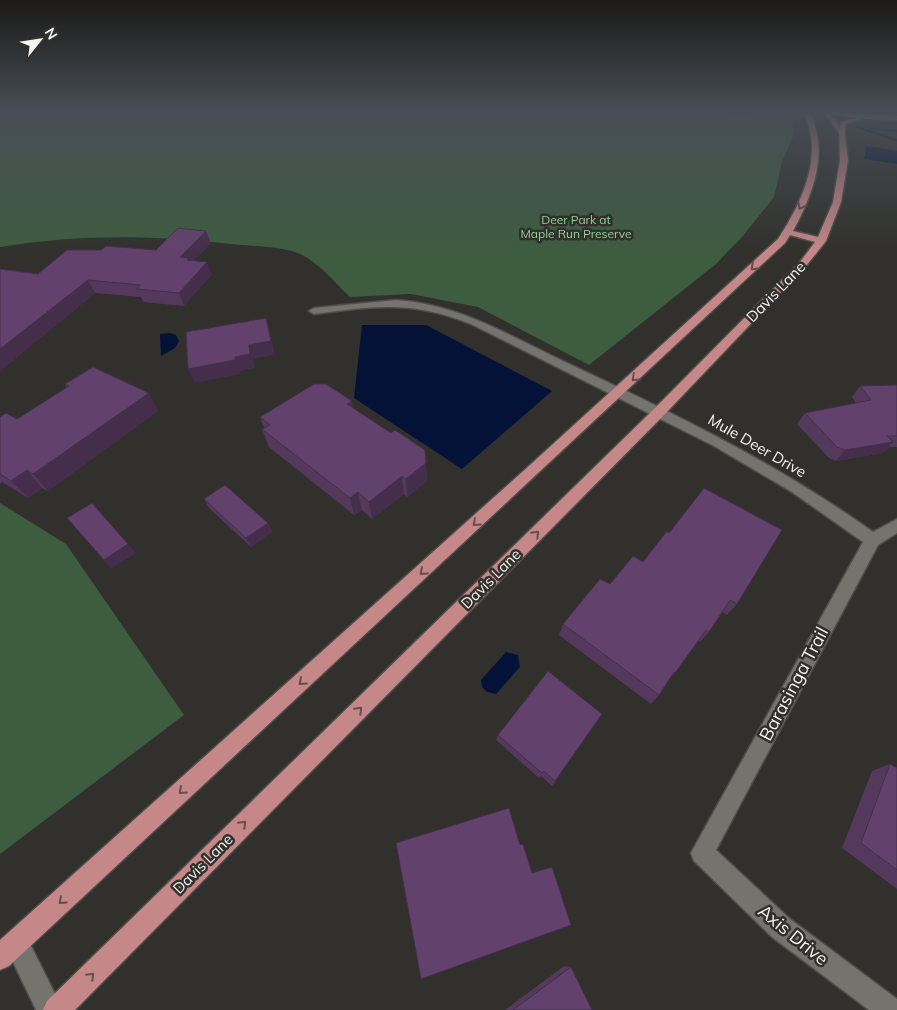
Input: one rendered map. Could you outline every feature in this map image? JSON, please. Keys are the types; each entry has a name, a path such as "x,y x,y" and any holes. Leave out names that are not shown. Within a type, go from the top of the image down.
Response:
{"main road":[{"path":"8,950 620,392 782,241 807,193 815,158"},
{"name":"Davis Lane","path":"56,1010 659,412 803,264 821,241 837,202 844,158"},
{"path":"787,232 821,241"}],"street":[{"name":"Mule Deer Drive","path":"314,310 380,304 423,306 465,318 694,428 765,468 834,511 872,540"},
{"path":"872,540 897,525"},
{"name":"Barasinga Trail","path":"702,853 872,540"},
{"name":"Axis Drive","path":"702,853 781,928 890,1010"},
{"path":"8,950 50,1010"}],"green space":[{"name":"Deer Park at Maple Run Preserve","path":"0,158 784,158 774,197 742,237 716,264 589,365 478,307 411,294 350,297 310,260 303,255 287,250 172,239 115,237 58,240 0,247"},
{"path":"0,503 66,544 184,715 0,854"}],"water":[{"path":"897,158 897,164 864,159"},
{"path":"362,325 426,325 552,391 462,469 354,398"},
{"path":"170,333 176,335 179,341 175,348 161,356 160,334"},
{"path":"506,652 518,655 520,667 496,694 487,692 482,687 481,680"}],"building":[{"path":"178,228 206,231 180,257 189,258 187,260 207,262 179,293 137,289 140,285 88,280 0,349 0,269 38,274 67,250 101,250 106,246 156,250"},
{"path":"266,318 271,341 249,345 250,354 235,357 235,360 188,369 186,332"},
{"path":"93,367 149,393 33,474 27,470 11,481 0,474 0,417 6,413 17,419 69,386 65,384"},
{"path":"314,384 326,384 352,401 347,404 391,433 395,430 425,450 426,463 406,479 402,476 369,502 358,492 350,498 262,429 270,425 260,417"},
{"path":"897,385 897,436 887,436 893,442 845,450 837,447 805,413 871,400 860,386"},
{"path":"225,485 268,523 246,538 204,499"},
{"path":"704,488 782,530 737,604 730,600 709,632 706,630 659,695 563,624 600,579 610,584 633,556 643,562 667,531 669,533"},
{"path":"92,503 128,544 104,560 67,518"},
{"path":"548,671 602,714 555,781 544,771 542,773 498,735"},
{"path":"890,764 897,768 897,870 861,843"},
{"path":"509,808 520,845 523,844 532,873 552,867 571,925 421,979 396,843"},
{"path":"571,967 592,1010 513,1010"}]}
